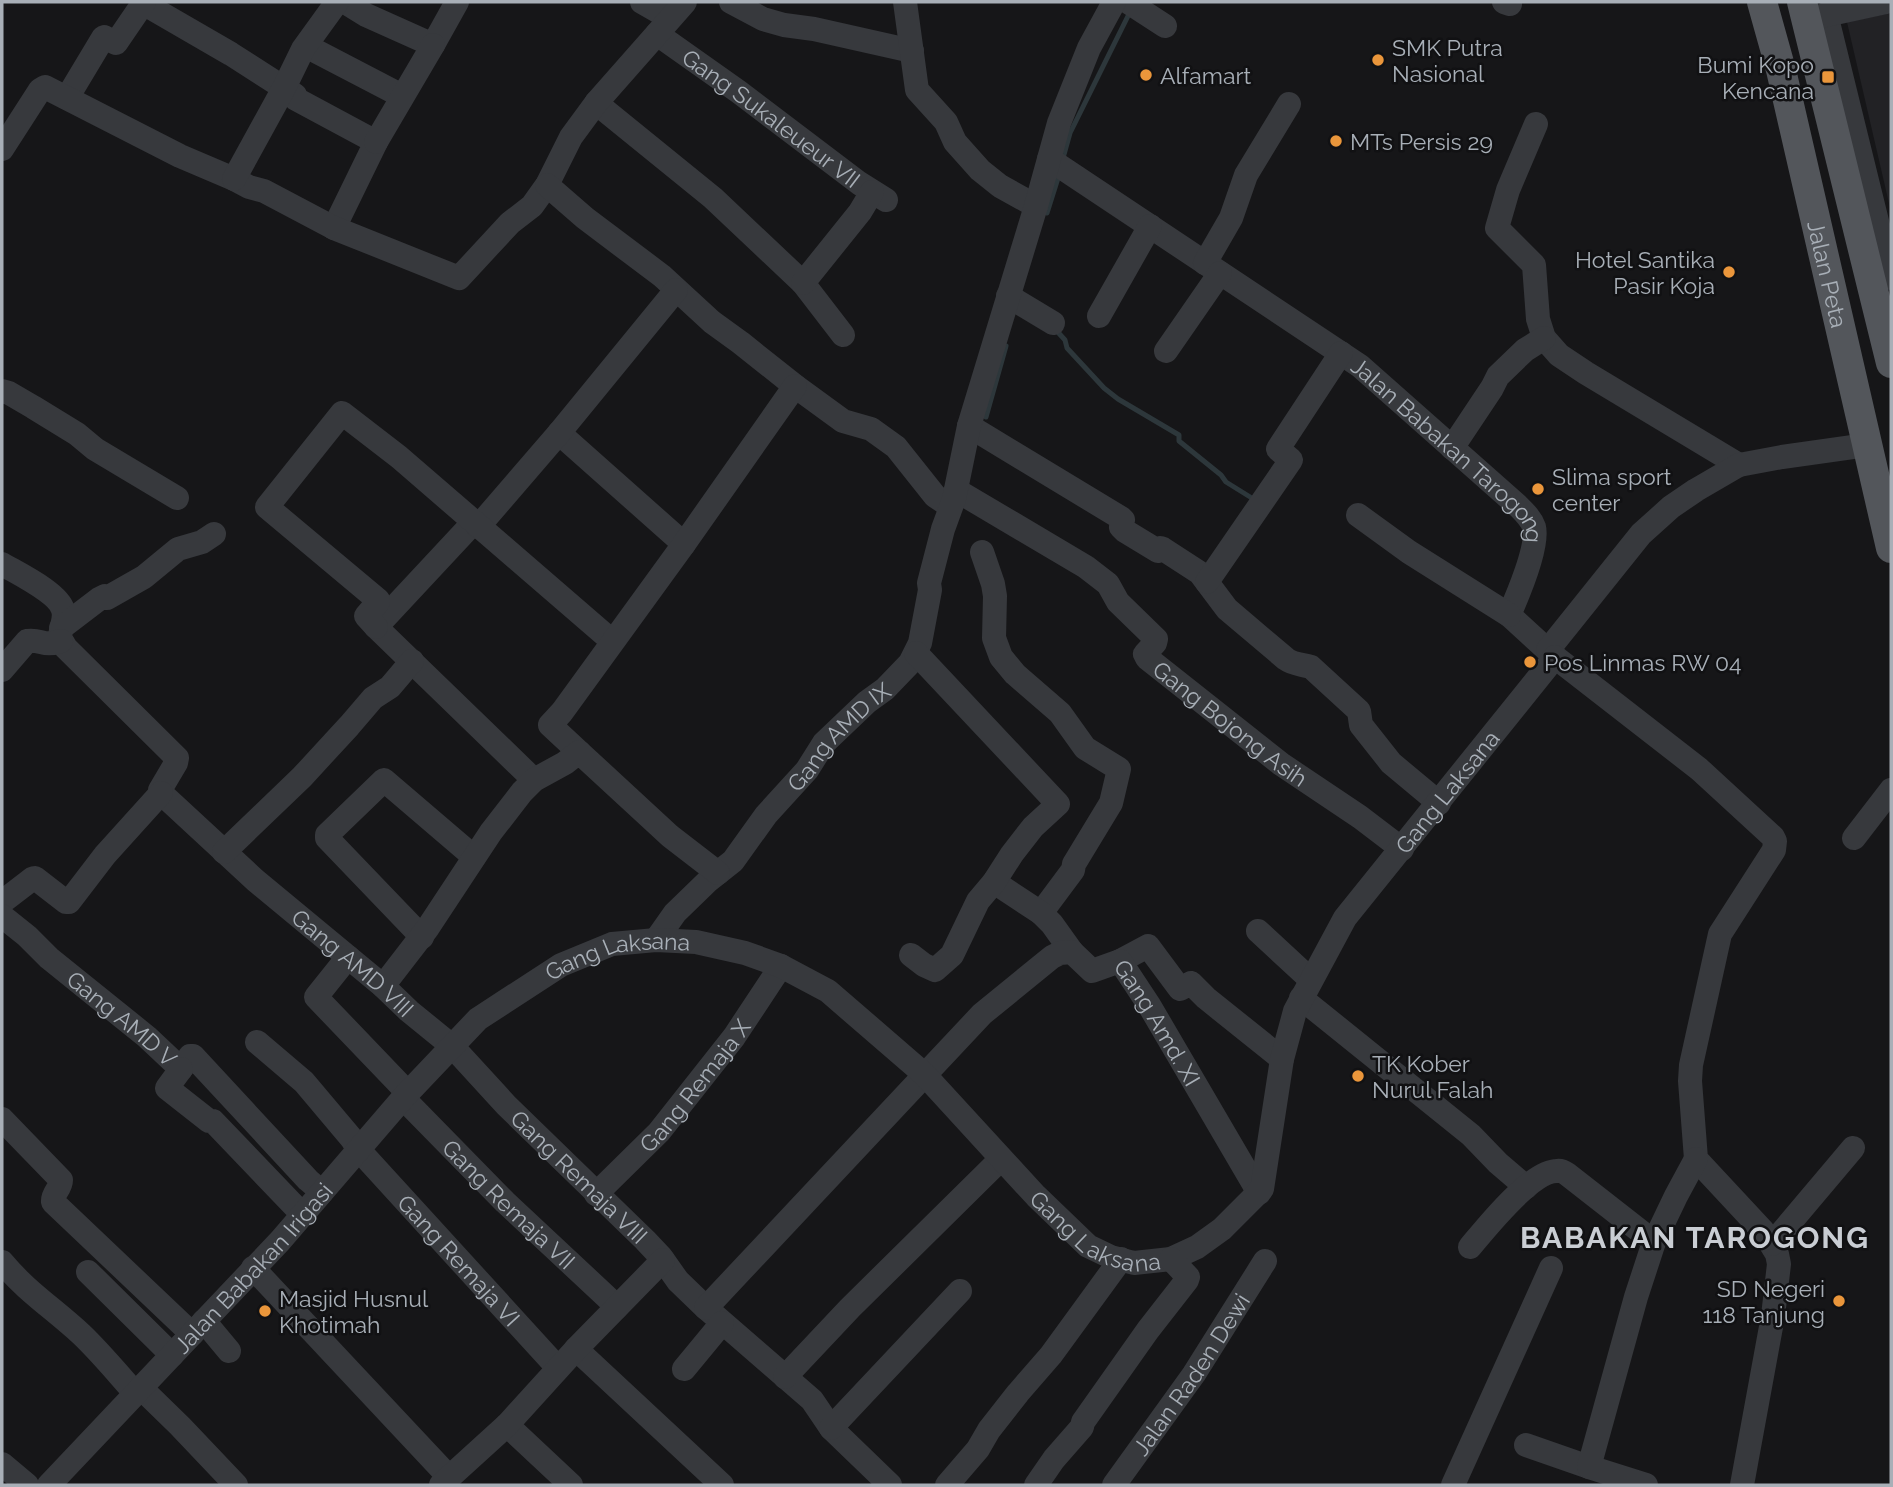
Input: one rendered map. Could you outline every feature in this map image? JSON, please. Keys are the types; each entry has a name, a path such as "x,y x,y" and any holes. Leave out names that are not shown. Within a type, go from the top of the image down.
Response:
{"main road":[{"name":"Jalan Peta","path":"1762,2 1781,70 1891,548"},
{"name":"Jalan Peta","path":"1811,12 1870,183 1891,363"}],"street":[{"path":"67,98 103,38 116,43 144,2 295,95 296,99 376,142"},
{"path":"234,179 299,56 338,2"},
{"path":"345,2 366,15 433,45"},
{"path":"334,228 376,142 457,2"},
{"name":"Gang Sukaleueur VII","path":"642,2 671,18 739,92 801,141 879,196 859,212 803,283"},
{"path":"731,2 763,19 784,25 912,51"},
{"path":"905,2 917,90 946,122 955,142 980,170 1000,186 1036,206"},
{"path":"547,185 585,218 662,276 712,322 795,386 843,421 871,429 896,447 935,496 958,498 969,426 1059,123 1089,48 1114,2"},
{"path":"1128,2 1165,26"},
{"path":"1811,12 1886,2"},
{"path":"2,149 10,115 45,87 180,156 264,191 334,228 459,278 510,223 533,206 547,185 571,137 596,103 671,18"},
{"path":"306,46 402,96"},
{"path":"596,103 713,198 803,283 843,335"},
{"path":"1166,351 1213,268 1246,175 1289,104"},
{"path":"1536,124 1507,190 1497,228 1534,265 1538,320 1544,338 1559,355 1586,373 1739,465"},
{"name":"Jalan Babakan Tarogong","path":"1049,159 1360,366 1517,505 1530,518 1534,528 1534,542 1509,615"},
{"name":"Jalan Peta","path":"1870,183 1891,278"},
{"path":"1099,316 1150,226"},
{"path":"376,627 559,433 676,290"},
{"path":"1008,296 1053,323"},
{"path":"1452,448 1499,376 1525,350 1544,338"},
{"path":"1207,582 1291,460 1278,449 1340,353"},
{"path":"718,873 670,836 550,725 684,544 795,386"},
{"path":"2,391 33,407 77,434 95,449 177,498"},
{"path":"534,780 366,618 378,600 267,508 342,413 399,457 612,641"},
{"path":"969,426 1121,518 1121,527 1125,531 1158,551 1163,549 1199,573 1227,609 1293,664 1311,667 1359,711 1361,725 1391,763 1439,803"},
{"path":"559,433 684,544"},
{"name":"Gang Laksana","path":"452,1046 478,1019 561,965 612,944 656,940 696,942 745,953 781,966 828,991 925,1074 1036,1196 1088,1246 1134,1263 1171,1259 1197,1247 1222,1229 1259,1193 1263,1183 1283,1059 1295,1011 1345,918 1439,803 1546,649 1641,534 1679,501 1739,465 1867,444"},
{"name":"Gang AMD IX","path":"656,940 675,913 733,861 766,815 807,770 824,743 900,675 916,653 943,528 958,498"},
{"name":"Gang Bojong Asih","path":"958,498 1086,567 1108,584 1118,602 1156,639 1145,654 1147,658 1281,764 1402,849"},
{"path":"1358,516 1409,552 1509,615 1546,649 1699,769 1770,833 1775,841 1774,850 1722,930 1718,942 1691,1065 1696,1159 1654,1242 1589,1467"},
{"path":"2,670 27,641 49,645 105,596 107,598 144,577 178,549 199,543 214,534"},
{"path":"982,552 993,584 994,638 1001,657 1015,674 1060,713 1086,748 1119,769 1111,803 1073,870 1041,913"},
{"path":"2,902 35,878 69,902 105,855 161,793 160,790 177,758 95,678 61,634 64,614 60,604 48,592 5,566"},
{"path":"911,955 935,970 953,955 978,901 1033,828 1058,804 916,653"},
{"path":"224,852 302,777 373,698 390,687 412,661"},
{"path":"383,986 422,937 474,857 522,792 534,780 579,752"},
{"path":"422,937 327,835 386,780 474,857"},
{"path":"1854,838 1891,790"},
{"name":"Gang AMD VIII","path":"161,793 255,880 452,1046"},
{"path":"994,882 1041,913 1072,952"},
{"name":"Gang AMD V","path":"2,916 49,958 147,1037 181,1069 190,1056 193,1056 322,1192"},
{"path":"1258,930 1306,989 1526,1187"},
{"path":"1120,961 1148,946 1180,989 1191,983 1237,1024 1283,1059"},
{"path":"684,1369 714,1316 925,1074 982,1014 1041,965 1060,953 1072,952"},
{"name":"Gang Amd. XI","path":"1072,952 1092,971 1120,961 1149,1005 1259,1193"},
{"name":"Gang Remaja VII","path":"348,957 316,997 505,1202 616,1308"},
{"name":"Gang Remaja X","path":"596,1194 659,1132 734,1037 781,966"},
{"name":"Gang Remaja VI","path":"257,1042 304,1082 359,1150 558,1368"},
{"name":"Jalan Babakan Irigasi","path":"49,1485 303,1215 405,1096 452,1046"},
{"name":"Gang Remaja VIII","path":"452,1046 506,1105 645,1240 678,1281 714,1316 812,1400 831,1428 890,1485"},
{"path":"181,1069 167,1088 209,1121 213,1121 303,1215"},
{"path":"2,1119 61,1180 53,1202 198,1328 229,1351"},
{"path":"1772,1244 1853,1148"},
{"path":"785,1377 850,1308 1001,1159"},
{"path":"1696,1159 1763,1231 1772,1244 1779,1264 1773,1316 1742,1485"},
{"path":"1470,1247 1493,1219 1526,1187 1555,1170 1567,1174 1654,1242"},
{"path":"947,1485 978,1450 989,1430 1051,1355 1121,1259"},
{"path":"1036,1485 1082,1427 1187,1280 1188,1277 1171,1259"},
{"path":"253,1268 445,1481 507,1425 558,1368 663,1260"},
{"name":"Jalan Raden Dewi","path":"1114,1485 1194,1374 1265,1261"},
{"path":"2,1262 31,1293 81,1334 139,1391 180,1426 236,1485"},
{"path":"1453,1485 1551,1268"},
{"path":"88,1272 172,1356"},
{"path":"831,1428 960,1291"},
{"path":"576,1349 722,1485"},
{"path":"507,1425 571,1485"},
{"path":"1526,1445 1646,1485"},
{"path":"2,1464 27,1485"}],"shaded area":[{"path":"1891,13 1891,212 1847,22"}],"waterway":[{"path":"1063,158 1070,133 1130,12"},
{"path":"1047,213 1059,175"},
{"path":"1055,329 1065,340 1067,348 1104,388 1179,435 1179,441 1226,482 1255,500"},
{"path":"986,417 1006,346"}],"place":[{"name":"SMK Putra Nasional","path":"1378,60"},
{"name":"Alfamart","path":"1146,75"},
{"name":"Bumi Kopo Kencana","path":"1828,77"},
{"name":"MTs Persis 29","path":"1336,141"},
{"name":"Hotel Santika Pasir Koja","path":"1729,272"},
{"name":"Slima sport center","path":"1538,489"},
{"name":"Pos Linmas RW 04","path":"1530,662"},
{"name":"TK Kober Nurul Falah","path":"1358,1076"},
{"name":"SD Negeri 118 Tanjung","path":"1839,1301"},
{"name":"Masjid Husnul Khotimah","path":"265,1311"}],"district":[{"name":"BABAKAN TAROGONG","path":"1695,1237"}]}
